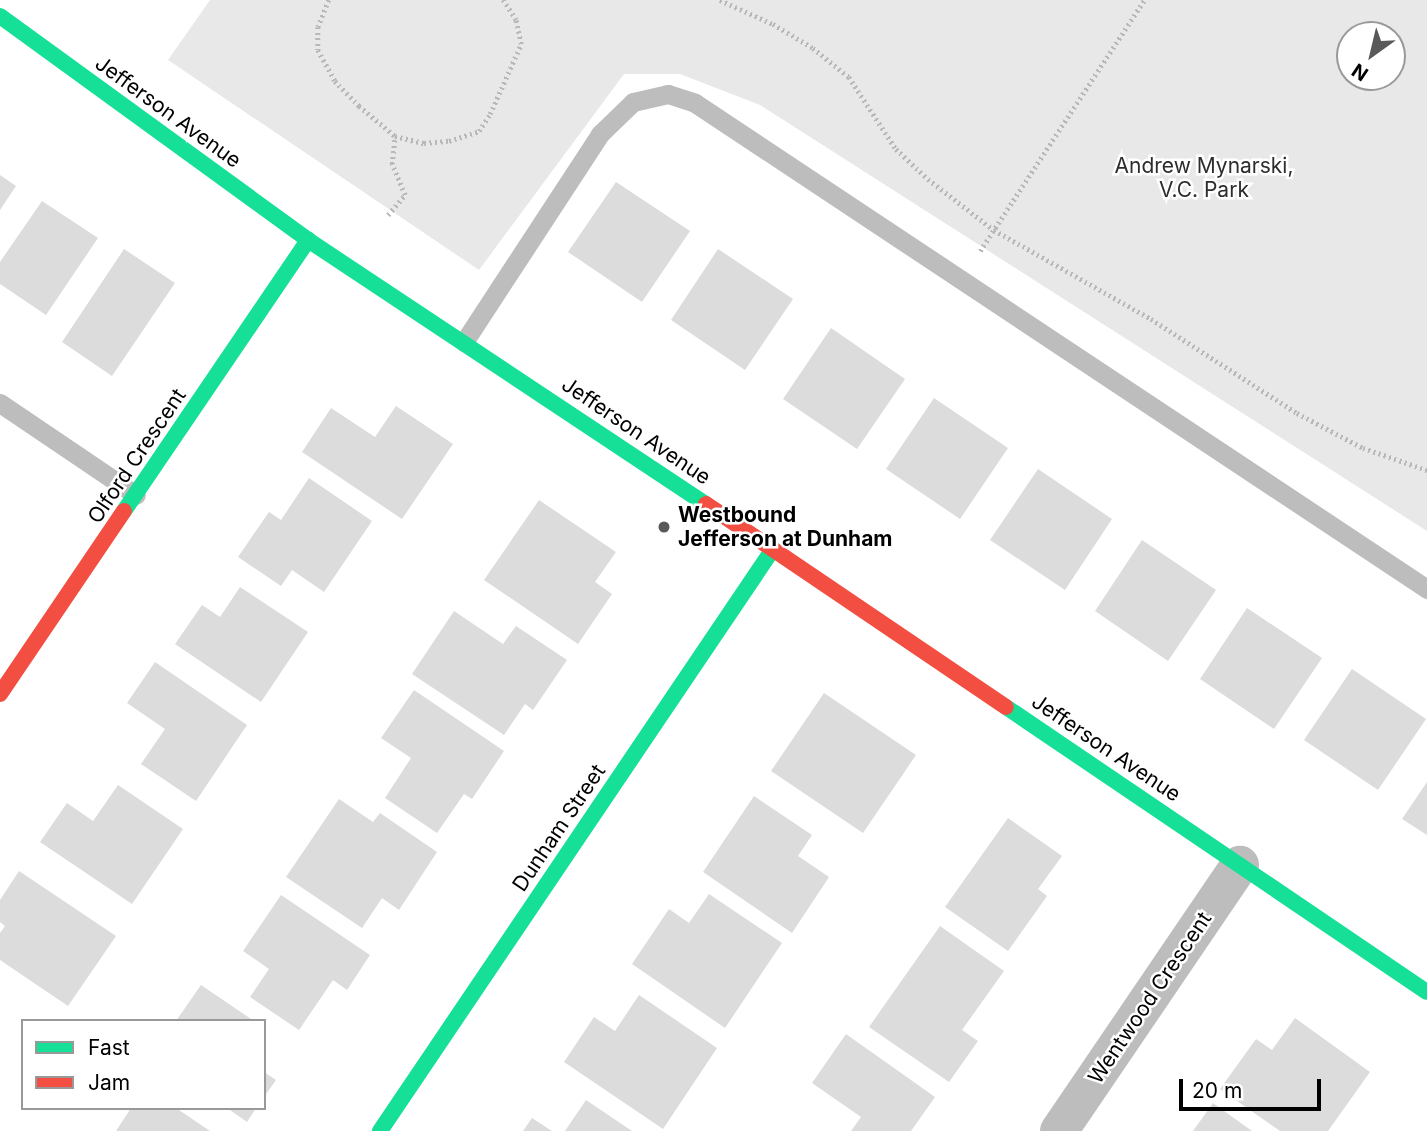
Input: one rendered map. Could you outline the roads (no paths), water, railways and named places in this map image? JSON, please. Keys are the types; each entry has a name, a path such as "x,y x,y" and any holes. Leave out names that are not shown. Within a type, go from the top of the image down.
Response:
{"street":[{"name":"Jefferson Avenue","path":"0,16 308,240 774,549 1427,992"},
{"name":"Olford Crescent","path":"0,694 308,240"},
{"name":"Dunham Street","path":"380,1131 774,549"},
{"name":"Wentwood Crescent","path":"1059,1131 1240,864"}],"lane":[{"path":"464,342 600,134 633,102 668,94 695,103 1427,589"},
{"path":"0,403 136,495"}],"place":[{"name":"Westbound Jefferson at Dunham","path":"664,527"}],"park label":[{"name":"Andrew Mynarski, V.C. Park","path":"1204,178"}]}
